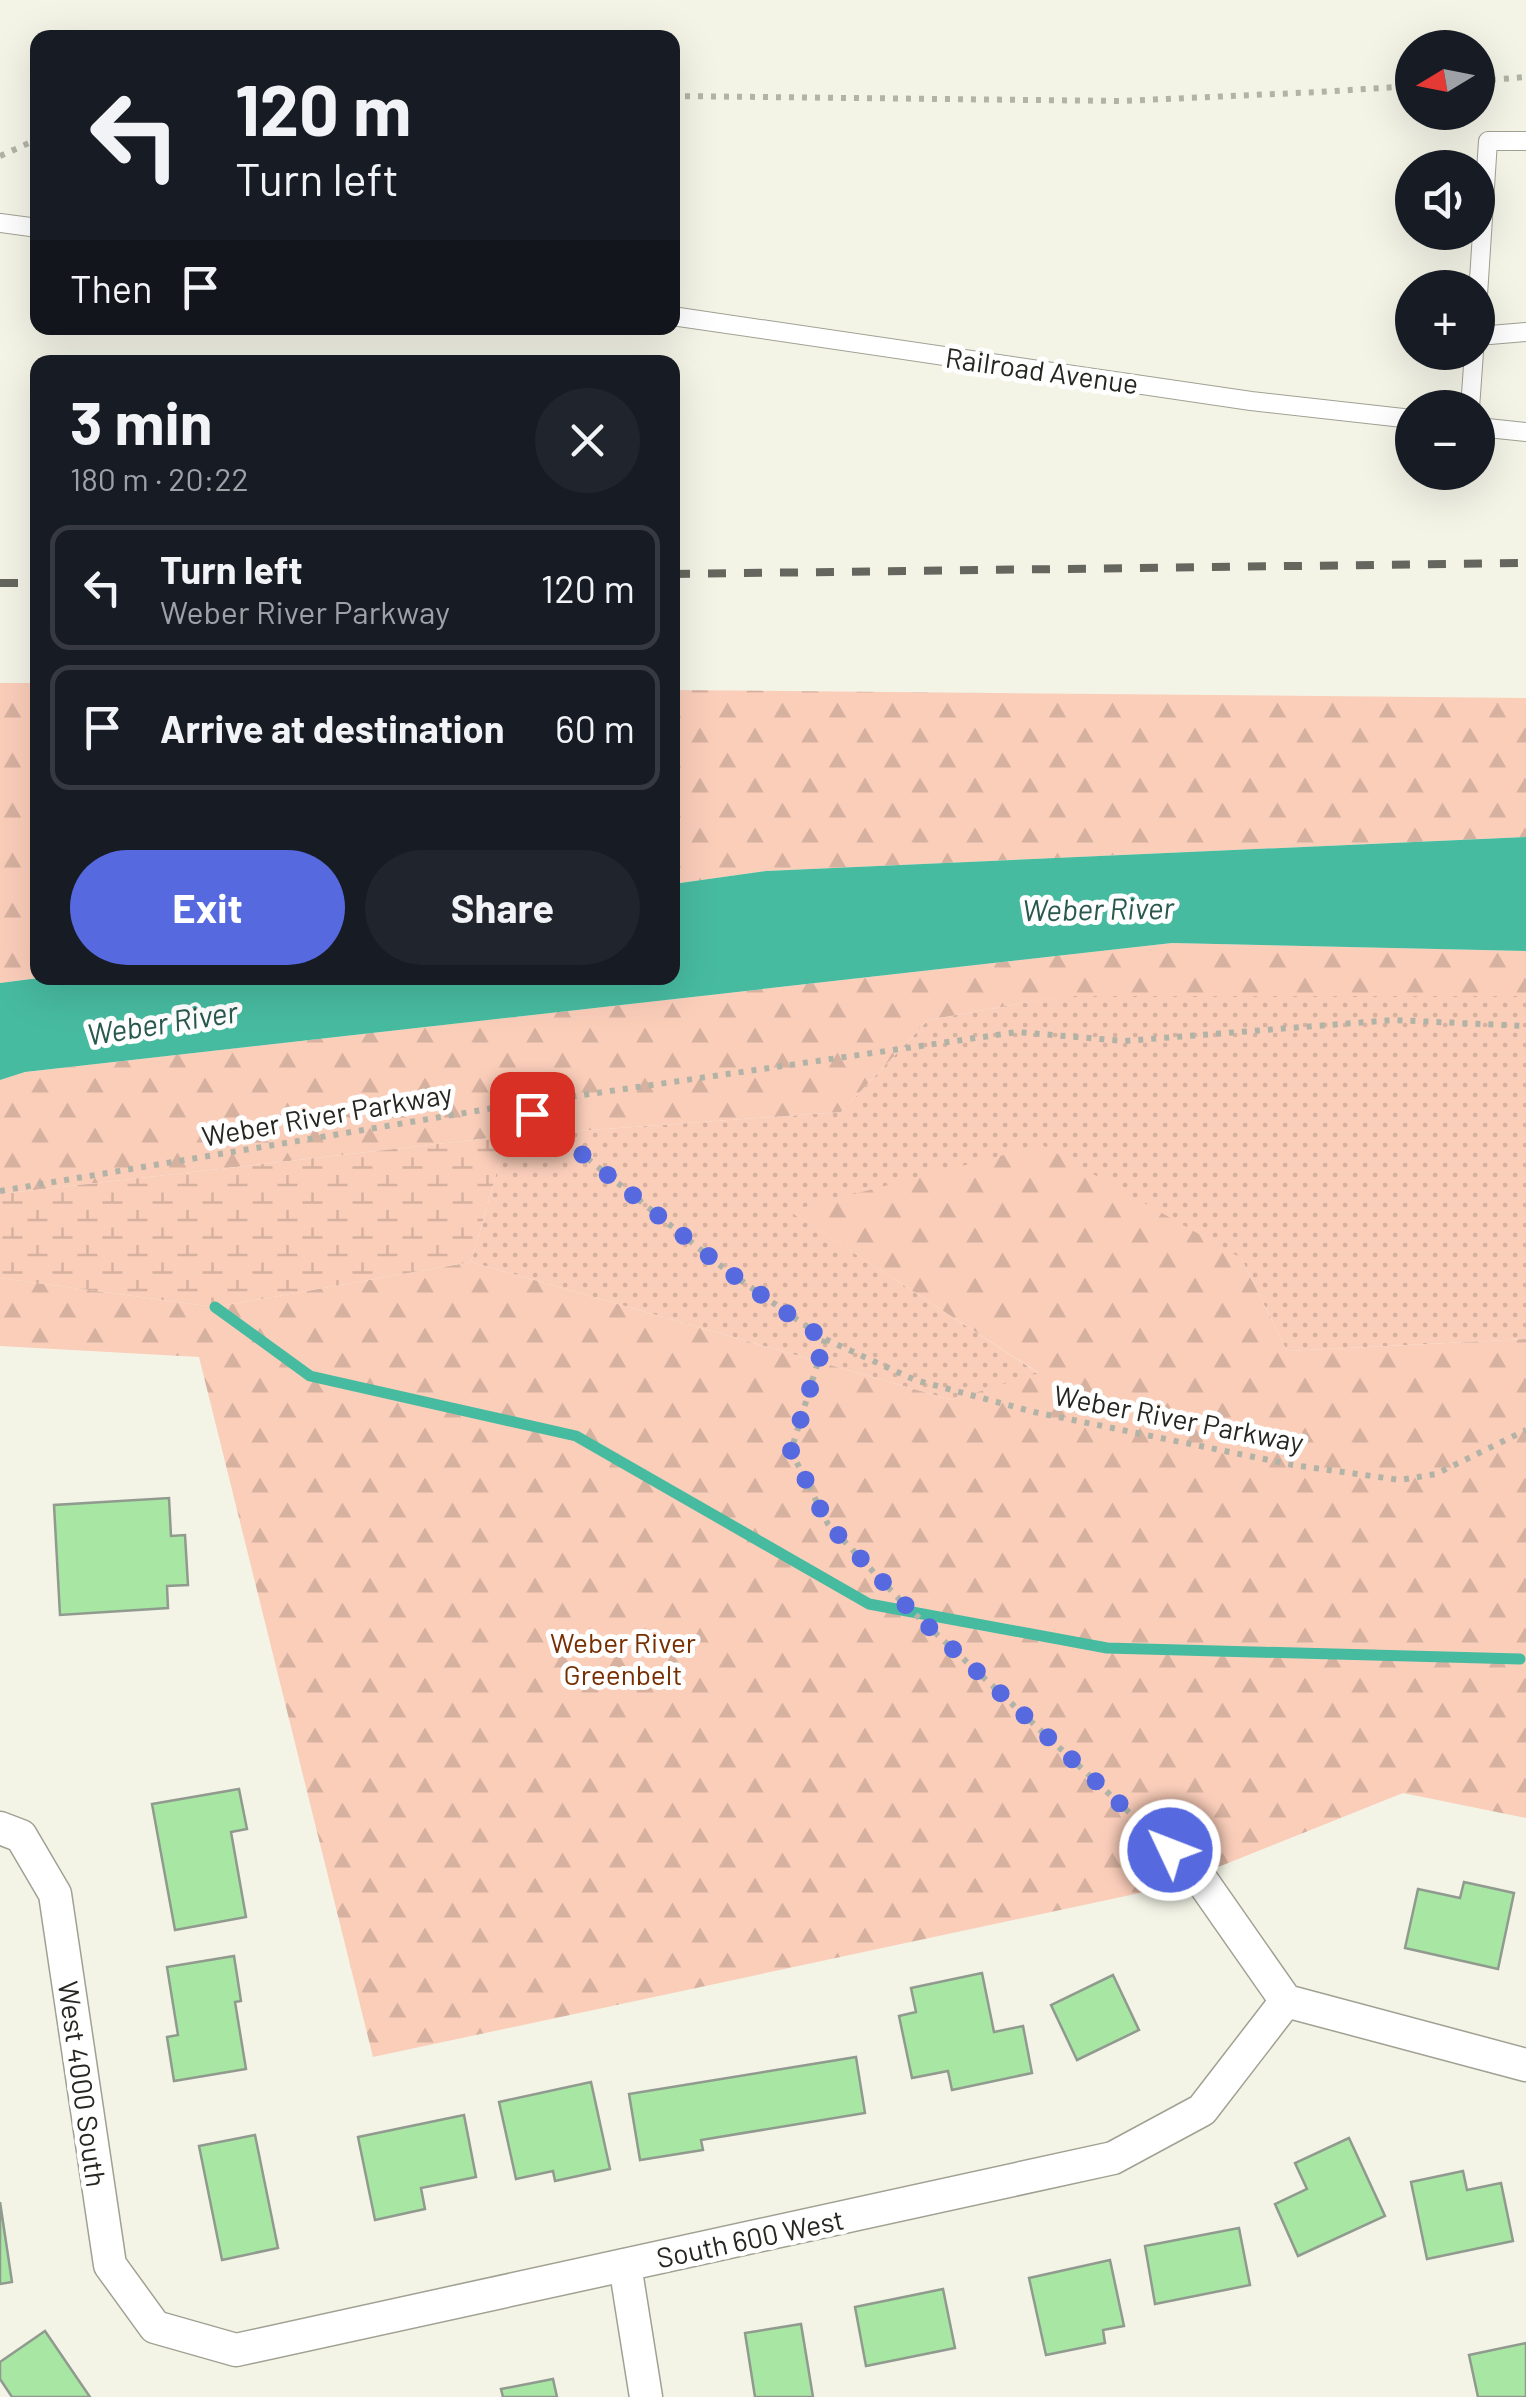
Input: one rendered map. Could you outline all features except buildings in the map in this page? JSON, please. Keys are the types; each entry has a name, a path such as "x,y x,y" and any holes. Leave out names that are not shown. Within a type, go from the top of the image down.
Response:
{"street":[{"name":"West 4000 South","path":"10,1832 55,1894 110,2265 155,2327"},
{"path":"1198,1875 1286,2001 1526,2065"},
{"name":"South 600 West","path":"155,2327 236,2350 1114,2158 1202,2110 1286,2001"},
{"path":"625,2265 646,2397"}],"lane":[{"path":"1480,270 1488,141 1526,141"},
{"path":"0,223 30,227"},
{"name":"Railroad Avenue","path":"680,317 1251,401 1395,417"},
{"path":"1495,335 1526,332"},
{"path":"1495,428 1526,432"}],"path":[{"path":"1495,80 1526,77"},
{"path":"680,96 1122,101 1395,87"},
{"path":"0,156 30,143"},
{"path":"500,1107 1017,1032 1124,1041 1393,1020 1526,1026"},
{"name":"Weber River Parkway","path":"0,1192 500,1107 532,1114 726,1270 825,1340 915,1380 1034,1412 1293,1466 1400,1480 1436,1474 1526,1430"},
{"path":"825,1340 791,1451 828,1524 918,1618 1198,1875"}],"green space":[{"path":"0,683 30,683 30,979 0,983"},
{"path":"680,690 1526,698 1526,837 766,871 680,883"},
{"path":"1172,943 1526,951 1526,996 1064,996 928,1020 841,1112 507,1136 0,1194 0,1080 25,1072"},
{"path":"1063,996 1526,996 1526,1339 1287,1351 1241,1258 791,1212 1040,1374 952,1400 471,1262 507,1136 841,1112 928,1020"},
{"path":"507,1136 471,1262 215,1307 0,1278 0,1194"},
{"name":"Weber River Greenbelt","path":"1042,1145 1241,1258 1287,1351 1526,1339 1526,1818 1403,1793 1168,1887 373,2057 199,1357 0,1346 0,1278 215,1307 471,1262 952,1400 1039,1373 789,1211"}],"water":[{"name":"Weber River","path":"1526,837 1526,951 1172,943 25,1072 0,1080 0,983 30,979 30,985 680,985 680,883 766,871"}],"waterway":[{"path":"215,1307 310,1376 576,1436 869,1604 1107,1648 1520,1659"}],"railway":[{"path":"680,574 1526,563"},
{"path":"0,583 30,583"}],"route":[{"path":"532,1114 726,1270 825,1340 791,1451 828,1524 918,1618 1170,1850"}]}
